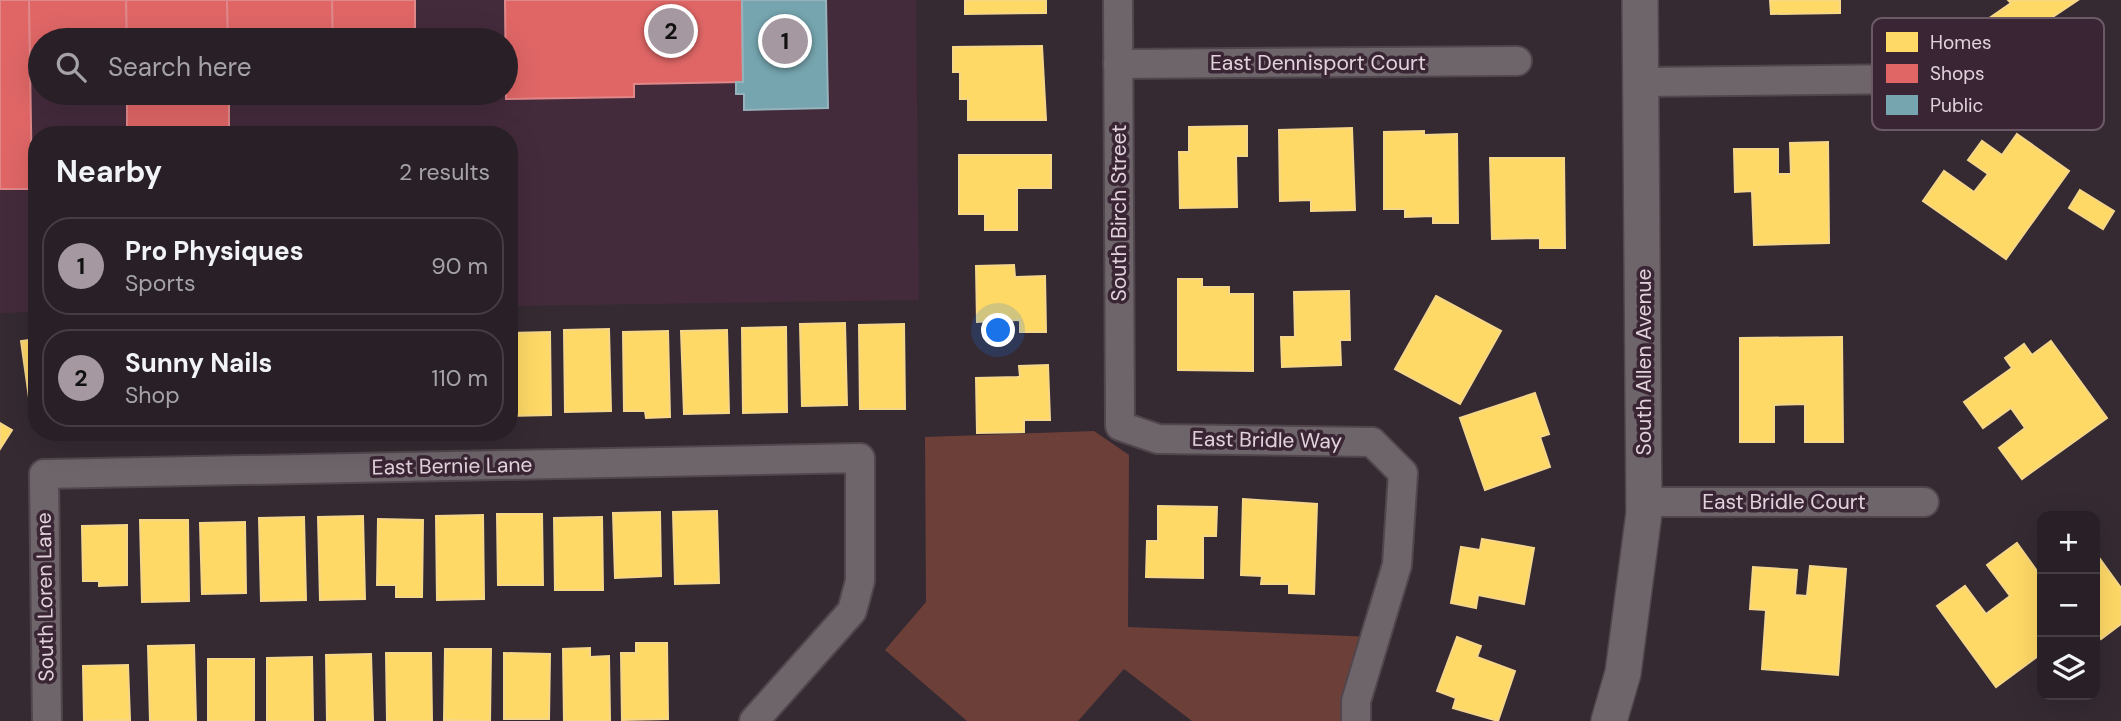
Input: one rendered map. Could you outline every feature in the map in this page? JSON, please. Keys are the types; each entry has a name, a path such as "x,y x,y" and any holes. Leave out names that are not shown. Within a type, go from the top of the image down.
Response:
{"street":[{"name":"South Birch Street","path":"1118,0 1121,426"},
{"name":"South Allen Avenue","path":"1609,721 1623,673 1644,502 1643,82 1640,0"},
{"name":"East Dennisport Court","path":"1118,64 1517,61"},
{"path":"1643,82 1872,79"},
{"name":"East Bridle Way","path":"1121,426 1158,439 1372,442 1403,473 1396,565 1356,701 1356,721"},
{"name":"East Bernie Lane","path":"44,474 860,458 860,581 852,611 754,721"},
{"name":"South Loren Lane","path":"44,474 47,721"},
{"name":"East Bridle Court","path":"1644,502 1924,502"}],"shaded area":[{"path":"0,0 916,0 919,300 518,306 518,126 28,126 28,312 0,313"},
{"path":"1094,431 1129,455 1128,627 1375,637 1356,721 1192,721 1124,669 1078,721 967,721 885,650 926,602 925,437"}],"building: Homes":[{"path":"965,0 1046,0 1046,13 965,14"},
{"path":"1770,0 1840,0 1840,13 1771,14"},
{"path":"2008,0 2078,0 2051,18 1989,18 2011,3"},
{"path":"1042,46 1046,120 968,120 968,99 960,99 960,72 953,72 953,47"},
{"path":"1247,126 1247,156 1236,156 1237,207 1180,208 1179,152 1189,152 1189,127"},
{"path":"1352,128 1355,210 1311,211 1311,200 1280,201 1279,130"},
{"path":"1424,131 1424,135 1457,134 1458,223 1433,223 1433,216 1405,217 1405,209 1384,209 1384,132"},
{"path":"2017,134 2069,171 2006,259 1923,201 1944,171 1974,192 1988,174 1968,160 1982,141 2002,155"},
{"path":"1828,142 1829,243 1754,245 1752,191 1735,192 1734,149 1778,149 1778,174 1791,174 1790,143"},
{"path":"959,155 1051,155 1051,188 1017,188 1017,230 985,230 985,214 959,214"},
{"path":"1490,158 1564,158 1565,248 1540,248 1540,238 1492,239"},
{"path":"2080,190 2114,211 2103,229 2069,208"},
{"path":"1014,265 1015,277 1045,276 1046,332 1020,332 1020,320 977,322 976,266"},
{"path":"1178,279 1202,279 1202,287 1229,287 1229,294 1253,294 1253,371 1178,370"},
{"path":"1349,291 1350,340 1340,340 1341,365 1282,367 1281,337 1295,337 1294,292"},
{"path":"1436,296 1501,331 1460,404 1395,369"},
{"path":"845,323 847,405 802,406 800,324"},
{"path":"904,324 905,409 860,409 859,325"},
{"path":"786,327 787,412 743,413 742,328"},
{"path":"609,329 611,411 565,412 564,330"},
{"path":"727,330 729,413 684,414 681,331"},
{"path":"668,331 670,417 646,418 645,411 624,411 623,332"},
{"path":"550,332 551,415 518,416 518,333"},
{"path":"1842,337 1843,442 1805,442 1805,404 1774,405 1774,442 1740,442 1740,338"},
{"path":"28,340 28,391 21,341"},
{"path":"2051,341 2107,418 2022,479 1999,448 2025,428 2011,408 1983,428 1964,402 2012,368 2005,358 2024,344 2032,355"},
{"path":"1048,365 1050,420 1024,420 1024,432 977,433 976,378 1020,377 1019,366"},
{"path":"1535,393 1549,434 1540,437 1550,467 1485,490 1460,418"},
{"path":"0,423 12,430 0,449"},
{"path":"1243,499 1317,504 1314,594 1289,593 1289,584 1261,584 1262,576 1241,575"},
{"path":"1158,506 1217,507 1216,536 1203,536 1203,578 1146,577 1147,541 1158,541"},
{"path":"717,511 719,583 675,584 673,512"},
{"path":"660,512 661,576 615,578 613,513"},
{"path":"497,514 542,514 543,585 498,585"},
{"path":"483,515 484,599 437,600 436,516"},
{"path":"363,516 365,599 320,600 318,517"},
{"path":"304,517 306,600 261,601 259,518"},
{"path":"602,517 603,590 555,590 554,518"},
{"path":"378,519 423,520 422,597 396,597 396,585 377,585"},
{"path":"140,520 188,520 189,601 142,602"},
{"path":"245,522 246,593 202,594 200,523"},
{"path":"127,525 127,585 99,586 99,581 83,581 82,526"},
{"path":"1482,539 1534,548 1524,604 1478,595 1476,608 1451,603 1461,547 1480,550"},
{"path":"2017,543 2037,571 2037,657 1996,687 1937,606 1965,586 1986,614 2010,596 1987,565"},
{"path":"2100,559 2121,588 2121,624 2101,639"},
{"path":"1810,566 1846,569 1838,675 1762,669 1766,610 1750,609 1753,567 1797,570 1795,595 1807,596"},
{"path":"1457,637 1481,646 1477,657 1515,671 1498,721 1453,708 1456,698 1437,691"},
{"path":"636,643 667,643 668,719 622,720 621,653 636,653"},
{"path":"194,645 196,721 150,721 148,646"},
{"path":"590,648 590,657 609,656 610,721 564,721 563,649"},
{"path":"445,649 491,649 490,721 444,720"},
{"path":"386,653 431,653 432,721 387,721"},
{"path":"504,653 550,654 549,719 504,719"},
{"path":"371,654 373,721 327,721 326,655"},
{"path":"312,657 313,721 267,721 267,658"},
{"path":"208,659 254,659 254,721 208,721"},
{"path":"128,665 130,720 84,721 83,666"}],"building: Shops":[{"path":"0,0 29,0 28,105 31,105 31,126 28,126 28,189 0,189"},
{"path":"29,0 126,0 127,28 30,28"},
{"path":"126,0 227,0 228,28 127,28"},
{"path":"227,0 332,0 333,28 228,28"},
{"path":"332,0 415,0 415,28 333,28"},
{"path":"505,0 742,0 743,82 634,84 634,97 518,99 518,28 505,28"},
{"path":"127,105 229,105 229,126 127,126"}],"building: Public":[{"path":"742,0 826,0 828,108 744,110 744,94 736,94 736,82 743,82"}],"place":[{"name":"Sunny Nails","path":"671,31"},
{"name":"Pro Physiques","path":"785,41"}]}
